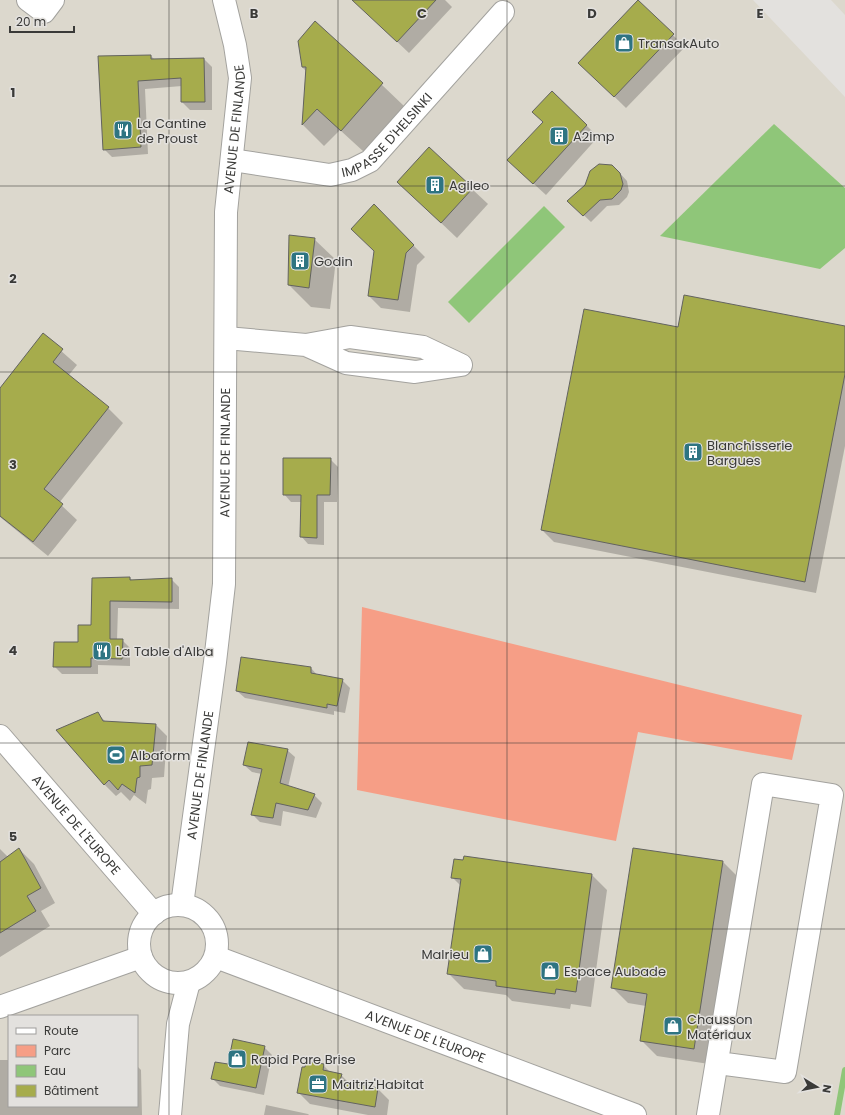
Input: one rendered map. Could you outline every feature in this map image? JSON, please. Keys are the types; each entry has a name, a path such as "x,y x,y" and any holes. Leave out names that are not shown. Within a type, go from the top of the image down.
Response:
{"street":[{"path":"28,0 44,12 53,0"},
{"name":"AVENUE DE FINLANDE","path":"182,905 224,584 226,212 240,78 236,44 224,0"},
{"name":"IMPASSE D'HELSINKI","path":"232,160 330,175 352,170 370,161 503,12"},
{"path":"226,338 306,345 350,337 423,347 461,365 415,372 346,363 306,345"},
{"name":"AVENUE DE L'EUROPE","path":"0,736 154,914"},
{"path":"708,1115 718,1063 763,784 832,795 785,1072 718,1063"},
{"path":"182,905 193,908 204,914 211,923 217,940 216,957 205,973 188,982 177,984 165,982 146,968 141,957 139,945 140,933 146,922 154,914 162,908 182,905"},
{"path":"0,1007 141,957"},
{"name":"AVENUE DE L'EUROPE","path":"216,957 635,1115"},
{"path":"170,1115 178,1024 188,982"}],"shaded area":[{"path":"0,0 753,0 845,97 845,1115 0,1115"},
{"path":"831,0 845,0 845,15"}],"green space":[{"path":"362,607 802,715 792,760 638,732 616,841 357,790"}],"water":[{"path":"774,124 845,188 845,248 820,269 660,236"},
{"path":"544,206 565,227 469,323 448,302"}],"building":[{"path":"352,0 436,0 397,42"},
{"path":"638,0 674,34 614,97 578,63"},
{"path":"315,21 383,83 341,131 317,109 302,125 306,67 302,67 298,41"},
{"path":"151,55 151,59 204,58 205,102 181,102 181,78 138,81 141,147 103,150 98,56"},
{"name":"A2imp","path":"552,91 587,125 533,184 507,160 543,122 532,112"},
{"name":"Agileo","path":"429,147 473,188 441,223 397,182"},
{"path":"599,164 612,165 620,173 623,184 621,190 612,199 600,200 583,216 567,201 585,185 590,171"},
{"path":"374,204 414,245 406,253 398,300 368,296 374,251 351,229"},
{"name":"Godin","path":"289,235 315,238 309,288 288,285"},
{"name":"Blanchisserie Bargues","path":"684,295 845,326 845,374 805,582 541,530 584,309 678,327"},
{"path":"43,333 63,349 53,362 109,407 44,489 63,504 33,542 0,516 0,388"},
{"path":"283,458 331,458 330,495 317,495 317,538 300,537 301,495 283,495"},
{"path":"130,577 130,580 172,578 172,602 110,601 110,639 123,639 122,659 91,658 91,667 53,667 54,642 78,642 78,625 91,625 92,578"},
{"path":"241,657 311,667 311,673 343,679 337,706 327,704 327,708 236,691"},
{"path":"98,712 103,721 156,724 152,765 140,766 140,777 137,778 135,793 122,784 118,790 109,780 104,785 56,730"},
{"path":"248,742 288,749 280,783 315,794 308,810 276,803 273,818 251,815 262,769 243,765"},
{"path":"19,848 41,888 27,896 36,911 0,933 0,862"},
{"path":"633,848 723,861 694,1049 640,1041 647,994 611,988"},
{"path":"464,856 592,874 576,992 556,989 555,994 496,986 496,981 447,974 461,879 451,878 454,859 463,860"},
{"path":"233,1039 265,1046 256,1088 211,1079 215,1062 228,1064"},
{"path":"306,1061 324,1064 323,1070 342,1074 340,1080 378,1088 375,1107 297,1093 302,1067 305,1067"}],"waterway":[{"path":"837,1115 845,1070"}],"place":[{"name":"TransakAuto","path":"624,43"},
{"name":"La Cantine de Proust","path":"123,130"},
{"name":"A2imp","path":"559,136"},
{"name":"Agileo","path":"435,185"},
{"name":"Godin","path":"300,261"},
{"name":"Blanchisserie Bargues","path":"693,452"},
{"name":"La Table d'Alba","path":"102,651"},
{"name":"Albaform","path":"116,755"},
{"name":"Malrieu","path":"483,954"},
{"name":"Espace Aubade","path":"550,971"},
{"name":"Chausson Matériaux","path":"673,1026"},
{"name":"Rapid Pare Brise","path":"237,1059"},
{"name":"Maitriz'Habitat","path":"318,1084"}]}
